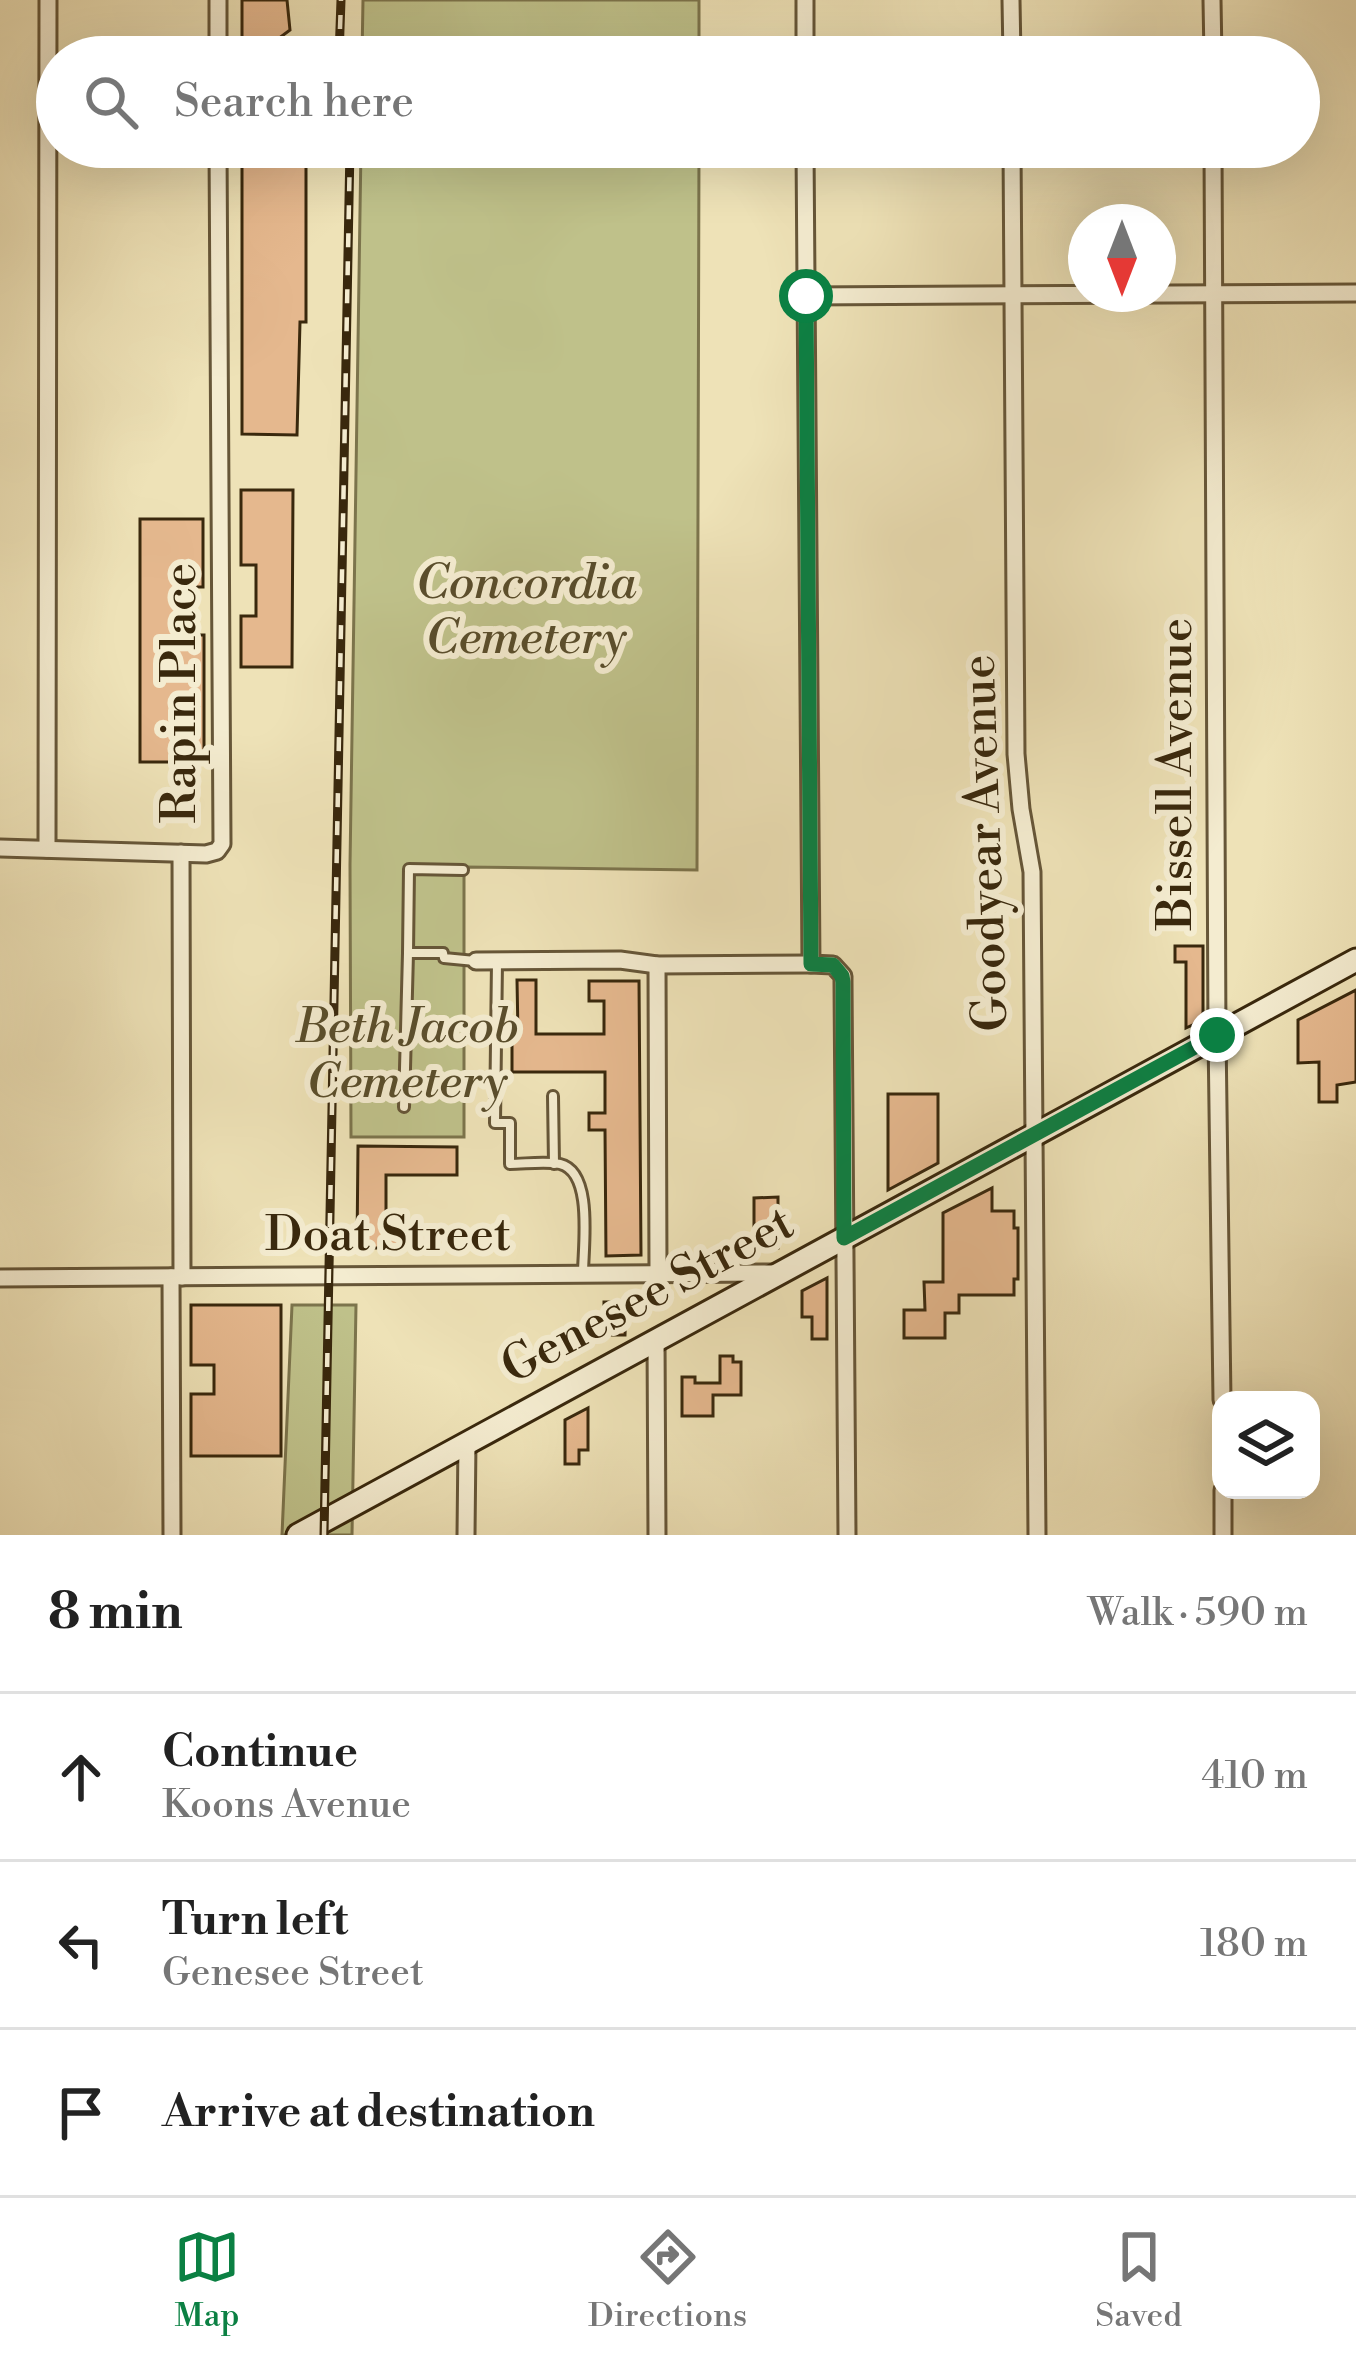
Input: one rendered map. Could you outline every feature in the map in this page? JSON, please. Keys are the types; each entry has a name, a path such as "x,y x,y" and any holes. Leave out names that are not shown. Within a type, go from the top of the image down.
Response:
{"main road":[{"name":"Genesee Street","path":"298,1535 1356,960"}],"street":[{"path":"48,0 48,36"},
{"path":"218,0 218,36"},
{"path":"805,0 805,36"},
{"path":"1012,0 1012,36"},
{"path":"1212,0 1213,36"},
{"path":"47,849 48,168"},
{"name":"Rapin Place","path":"172,1535 181,853 212,853 223,836 218,168"},
{"path":"806,168 811,964"},
{"name":"Goodyear Avenue","path":"1012,168 1016,754 1032,868 1037,1535"},
{"name":"Bissell Avenue","path":"1213,168 1222,1391"},
{"path":"806,296 1356,293"},
{"path":"0,848 181,853"},
{"path":"470,960 811,964 833,965 842,976 847,1535"},
{"path":"657,965 658,1274"},
{"name":"Doat Street","path":"0,1277 777,1273"},
{"path":"656,1338 657,1535"},
{"path":"466,1535 467,1442"},
{"path":"1223,1499 1223,1535"}],"lane":[{"path":"404,1107 409,869 463,870"},
{"path":"408,953 443,953 444,958 470,960"},
{"path":"496,961 495,1123 509,1124 510,1164 563,1165 577,1175 583,1192 583,1274"},
{"path":"553,1096 554,1165"}],"green space":[{"path":"363,0 699,0 699,36 362,36"},
{"name":"Concordia Cemetery","path":"361,168 699,168 697,870 464,867 464,1137 351,1137 350,865"},
{"path":"292,1305 356,1305 352,1535 282,1535"}],"building":[{"path":"242,0 287,0 290,30 282,36 242,36"},
{"path":"242,168 306,168 306,322 300,322 297,435 242,434"},
{"path":"241,490 293,490 292,667 241,667 241,616 256,616 256,565 241,565"},
{"path":"140,519 203,519 203,587 177,587 177,635 204,635 204,762 140,762"},
{"path":"1175,946 1203,946 1203,1020 1186,1028 1186,962 1175,962"},
{"path":"517,980 536,980 536,1034 604,1034 604,1001 589,1001 589,981 639,981 641,1255 606,1256 605,1130 589,1130 589,1113 605,1113 605,1072 512,1072 512,1034 518,1034"},
{"path":"1356,990 1356,1082 1337,1085 1337,1102 1319,1102 1319,1062 1298,1063 1298,1020"},
{"path":"888,1094 938,1094 938,1163 888,1190"},
{"path":"358,1146 457,1147 457,1175 386,1175 386,1229 416,1229 416,1248 357,1248"},
{"path":"992,1188 992,1211 1014,1211 1014,1228 1018,1228 1014,1295 959,1295 959,1313 945,1313 945,1338 904,1338 904,1310 925,1310 924,1282 943,1282 943,1213"},
{"path":"778,1197 778,1248 754,1248 754,1198"},
{"path":"827,1278 827,1339 812,1339 812,1317 802,1317 802,1291"},
{"path":"604,1302 626,1302 625,1335 604,1335"},
{"path":"191,1305 281,1305 281,1456 191,1456 191,1394 214,1394 214,1365 191,1365"},
{"path":"720,1356 741,1362 741,1395 713,1395 713,1416 682,1416 682,1377 695,1377 695,1383 720,1383"},
{"path":"588,1408 588,1450 579,1450 579,1464 565,1464 565,1420"}],"railway":[{"path":"340,36 341,0"},
{"path":"324,1535 350,168"}],"route":[{"path":"806,296 811,964 833,965 843,982 844,1238 1217,1035"}],"park label":[{"name":"Beth Jacob Cemetery","path":"407,1056"}]}
